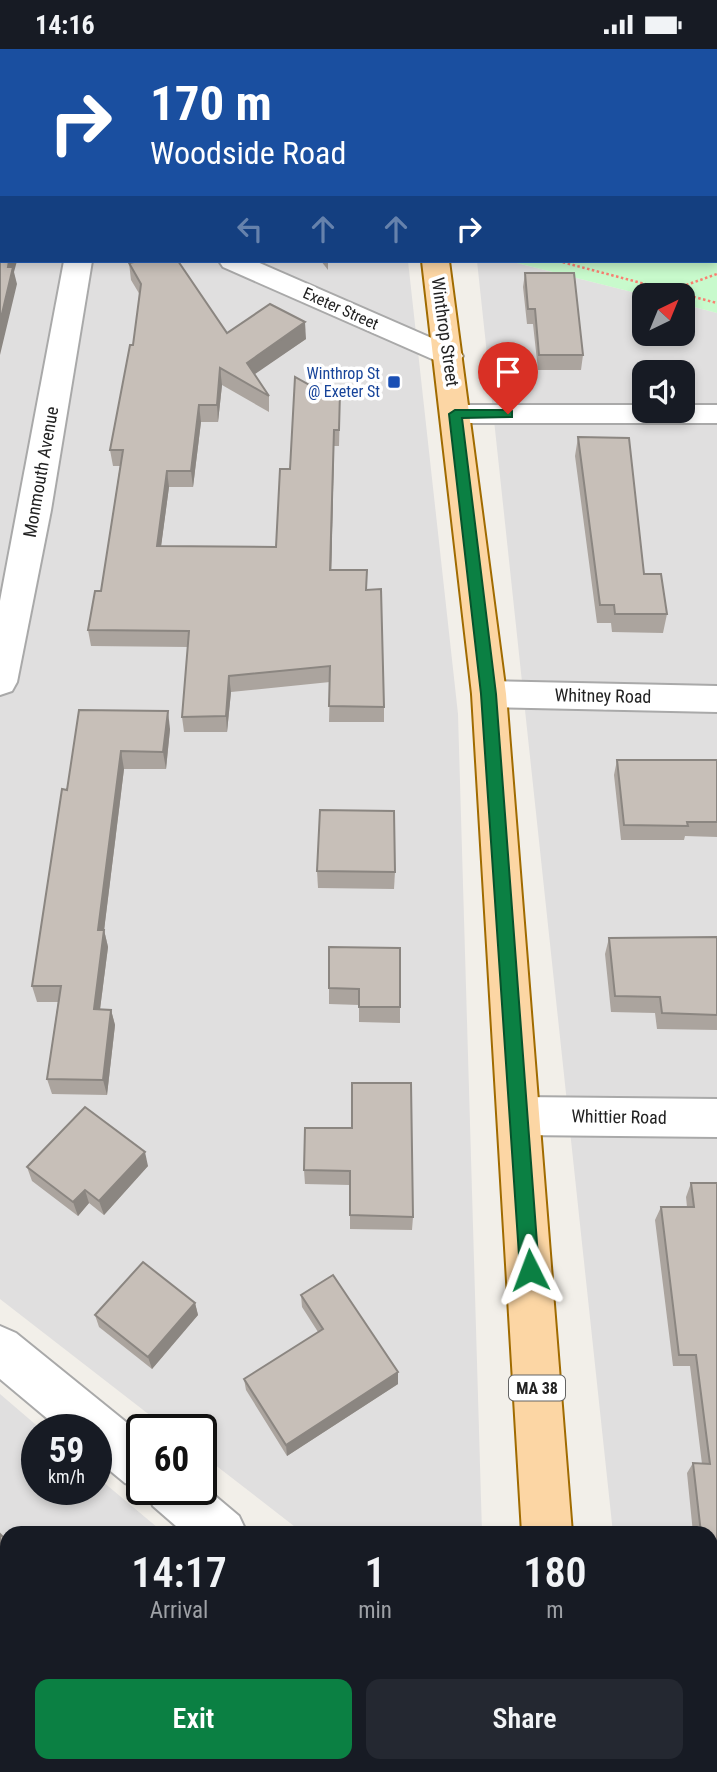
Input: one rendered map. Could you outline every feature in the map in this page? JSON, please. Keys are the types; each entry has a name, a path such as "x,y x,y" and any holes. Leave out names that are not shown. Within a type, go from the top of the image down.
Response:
{"main road":[{"name":"Winthrop Street","path":"435,263 449,356 489,694 547,1526"}],"street":[{"name":"Monmouth Avenue","path":"0,682 37,497 78,263"},
{"name":"Exeter Street","path":"238,263 449,356"},
{"path":"455,414 717,414"},
{"name":"Whitney Road","path":"489,694 717,699"},
{"name":"Whittier Road","path":"520,1116 717,1118"},
{"path":"0,1349 126,1453"},
{"path":"189,1505 214,1526"}],"path":[{"path":"566,263 642,283"},
{"path":"693,283 717,274"},
{"path":"695,297 717,303"}],"shaded area":[{"path":"0,263 408,263 458,714 482,1526 294,1526 217,1466 217,1414 148,1414 0,1299"},
{"path":"477,263 517,263 632,292 632,347 695,347 695,307 717,313 717,1526 612,1526"},
{"path":"0,1394 23,1414 21,1414 21,1505 112,1505 112,1489 126,1501 126,1505 131,1505 156,1526 0,1526"}],"green space":[{"path":"517,263 717,263 717,313 695,307 695,283 632,283 632,292"}],"building":[{"path":"0,263 9,263 8,267 13,267 0,322"},
{"path":"129,263 179,263 227,333 270,304 305,322 247,363 269,396 220,368 217,405 199,405 191,471 167,471 157,546 276,547 280,469 290,469 295,377 322,392 340,392 339,430 334,430 330,570 367,570 366,590 381,589 384,707 329,706 330,666 229,676 226,716 182,717 189,631 88,630 95,591 101,591 123,450 110,450 130,345 133,345 141,284"},
{"path":"525,273 574,273 583,355 539,355 535,309 528,309"},
{"path":"578,437 629,438 644,574 661,574 667,614 615,614 614,605 600,605"},
{"path":"79,710 168,711 163,752 121,751 98,930 104,930 94,1009 111,1010 103,1080 47,1079 61,986 32,986 62,789 67,790"},
{"path":"617,760 717,760 717,822 687,822 688,826 624,825"},
{"path":"320,810 394,811 395,872 317,871"},
{"path":"717,937 717,1015 662,1013 660,997 615,996 609,938"},
{"path":"329,947 400,948 400,1007 359,1007 359,989 329,988"},
{"path":"352,1083 411,1083 413,1217 350,1215 350,1171 304,1170 305,1128 352,1128"},
{"path":"85,1107 145,1152 99,1201 85,1190 73,1202 27,1167"},
{"path":"691,1183 717,1183 717,1526 700,1526 693,1463 710,1464 696,1355 679,1355 661,1207 694,1207"},
{"path":"143,1262 195,1303 148,1357 95,1315"},
{"path":"333,1275 398,1372 286,1445 244,1379 323,1329 301,1295"}],"place":[{"name":"Winthrop St @ Exeter St","path":"394,382"}],"route":[{"path":"508,414 455,414 489,694 530,1270"}]}
